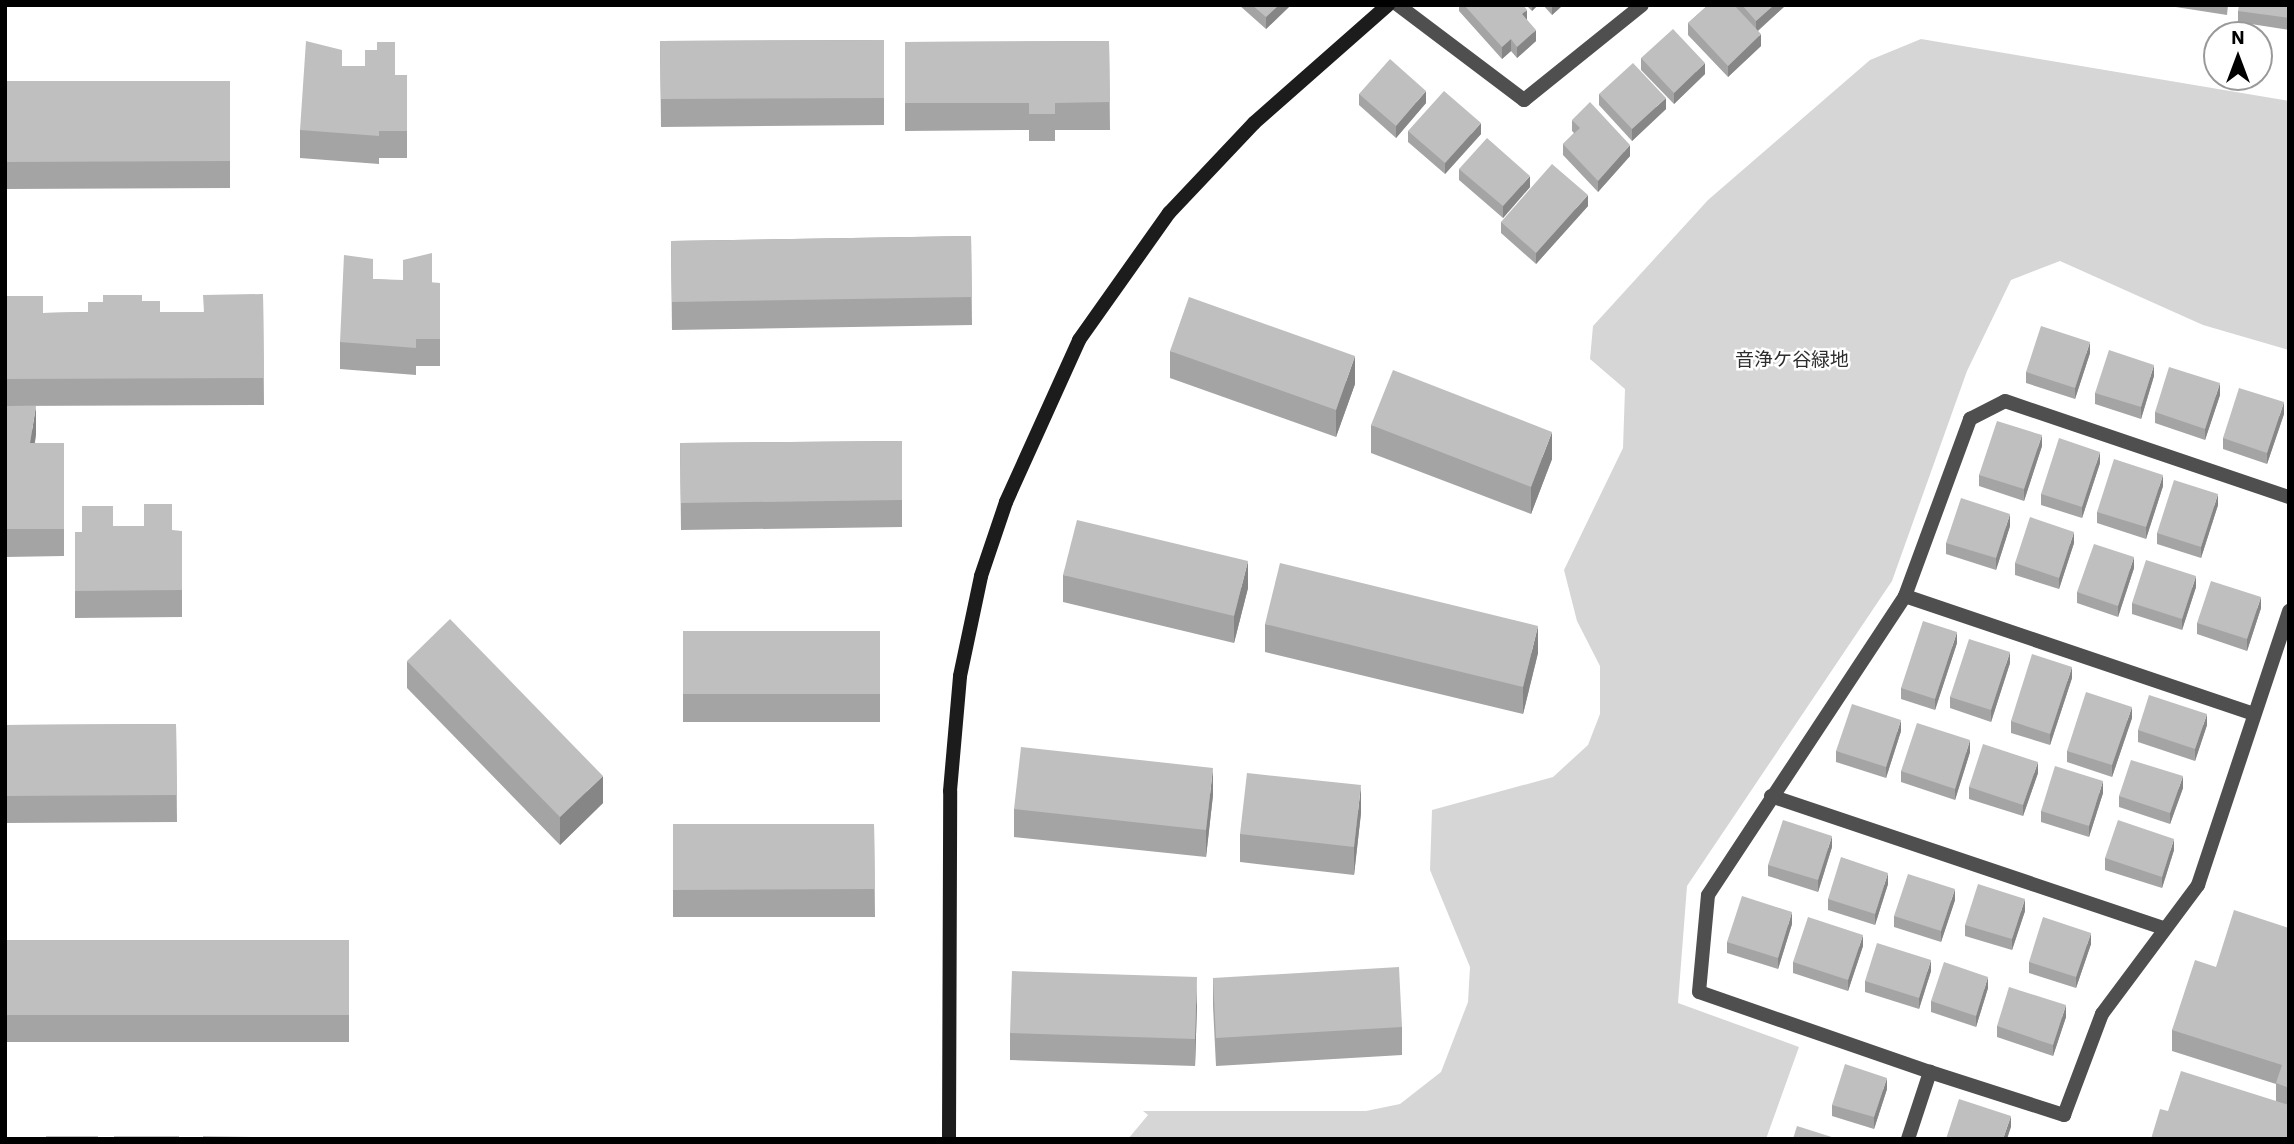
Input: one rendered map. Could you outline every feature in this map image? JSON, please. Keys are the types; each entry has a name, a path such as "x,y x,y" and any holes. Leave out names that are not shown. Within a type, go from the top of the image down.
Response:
{"street":[{"path":"949,1139 950,791 960,676 1006,502 1079,340 1169,214 1254,123 1388,5"},
{"path":"1398,5 1524,100 1643,5"},
{"path":"2289,497 2005,401 1970,419 1905,596 1771,796 1709,895 1699,992 2064,1115 2102,1014 2198,885 2289,611"},
{"path":"1905,596 2254,714"},
{"path":"1771,796 2164,928"},
{"path":"1908,1139 1930,1072"}],"green space":[{"name":"音浄ケ谷緑地","path":"1921,39 2203,87 2203,91 2230,91 2289,101 2289,350 2203,325 2060,261 2011,280 1967,371 1892,581 1687,886 1678,1003 1799,1047 1766,1139 1128,1139 1148,1115 1143,1111 1366,1111 1400,1104 1441,1072 1468,1002 1470,967 1430,870 1432,810 1553,777 1588,745 1600,714 1600,666 1577,621 1564,570 1623,448 1625,389 1590,359 1593,326 1708,200 1870,60"}],"building":[{"path":"1252,5 1279,5 1266,17"},
{"path":"1464,5 1523,5 1527,10 1522,14 1536,30 1517,47 1511,39 1502,47"},
{"path":"1708,5 1734,5 1761,34 1728,66 1688,23"},
{"path":"1742,5 1774,5 1756,21"},
{"path":"2239,5 2289,5 2289,18 2238,11"},
{"path":"1673,29 1705,63 1674,93 1641,58"},
{"path":"884,40 884,98 661,99 660,41"},
{"path":"306,41 342,50 342,66 365,66 365,50 377,50 377,42 395,42 395,75 407,75 407,131 379,131 379,136 300,130"},
{"path":"1109,41 1110,102 1055,103 1055,114 1029,114 1029,103 905,103 905,42"},
{"path":"1390,59 1426,91 1396,126 1359,94"},
{"path":"1633,63 1666,98 1632,129 1599,94"},
{"path":"5,81 230,81 230,161 5,162"},
{"path":"1444,91 1481,123 1445,163 1408,131"},
{"path":"1590,102 1630,145 1598,181 1563,144 1580,128 1572,120"},
{"path":"1487,138 1530,176 1503,206 1459,169"},
{"path":"1552,164 1588,195 1536,253 1501,222"},
{"path":"971,236 972,297 672,302 671,241"},
{"path":"432,253 432,283 440,283 440,339 416,339 416,348 340,342 344,255 373,259 373,279 403,280 403,260"},
{"path":"263,294 264,378 5,379 5,296 43,296 43,313 88,312 88,302 103,302 103,295 142,295 142,301 160,301 160,312 204,312 203,295"},
{"path":"1189,297 1355,356 1336,410 1170,351"},
{"path":"2041,326 2090,342 2075,388 2026,372"},
{"path":"2109,350 2154,365 2141,407 2095,393"},
{"path":"2169,367 2220,383 2205,429 2155,412"},
{"path":"1393,370 1552,432 1531,487 1371,425"},
{"path":"2239,388 2284,402 2267,453 2223,438"},
{"path":"5,406 36,406 30,443 64,443 64,529 5,529"},
{"path":"1997,421 2042,435 2024,489 1979,475"},
{"path":"2059,438 2100,452 2082,507 2041,494"},
{"path":"902,441 902,500 681,503 680,443"},
{"path":"2114,459 2163,475 2146,527 2097,512"},
{"path":"2174,480 2218,494 2201,547 2157,533"},
{"path":"1961,498 2010,514 1996,558 1946,543"},
{"path":"144,504 172,504 172,531 182,531 182,590 75,591 75,532 82,532 82,506 113,506 113,526 144,526"},
{"path":"2030,517 2074,532 2059,578 2015,563"},
{"path":"1077,520 1248,561 1234,616 1063,575"},
{"path":"2094,544 2134,557 2118,606 2077,592"},
{"path":"2146,560 2196,576 2182,619 2132,603"},
{"path":"1280,563 1538,626 1523,687 1265,624"},
{"path":"2211,581 2261,597 2247,639 2197,623"},
{"path":"450,619 603,776 560,817 407,661"},
{"path":"1923,621 1957,632 1935,699 1901,688"},
{"path":"683,631 880,631 880,694 683,694"},
{"path":"1969,639 2010,652 1991,710 1950,697"},
{"path":"2032,654 2072,667 2050,734 2011,721"},
{"path":"2086,692 2132,707 2112,765 2067,751"},
{"path":"2149,695 2207,714 2195,749 2138,730"},
{"path":"1852,704 1901,720 1886,767 1836,751"},
{"path":"1917,723 1970,740 1955,789 1901,771"},
{"path":"176,724 177,795 5,796 5,725"},
{"path":"1983,744 2038,762 2023,805 1969,787"},
{"path":"1021,747 1213,768 1206,830 1014,809"},
{"path":"2131,760 2183,776 2170,813 2119,796"},
{"path":"2055,766 2103,781 2089,826 2041,811"},
{"path":"1247,773 1361,785 1354,847 1240,834"},
{"path":"1783,820 1832,836 1818,880 1768,865"},
{"path":"2118,820 2174,839 2162,877 2105,858"},
{"path":"673,824 874,824 875,889 673,890"},
{"path":"1841,857 1888,873 1875,914 1828,899"},
{"path":"1908,874 1955,889 1941,931 1894,916"},
{"path":"1978,884 2025,899 2012,939 1965,925"},
{"path":"1742,896 1792,912 1778,958 1727,942"},
{"path":"2234,910 2289,928 2289,1088 2276,1083 2282,1065 2172,1030 2195,960 2216,967"},
{"path":"1808,917 1863,935 1848,980 1793,962"},
{"path":"2043,917 2091,933 2076,977 2029,962"},
{"path":"5,940 349,940 349,1015 5,1015"},
{"path":"1877,943 1931,960 1919,998 1865,981"},
{"path":"1944,962 1988,977 1976,1016 1931,1001"},
{"path":"1399,967 1402,1027 1216,1038 1213,978"},
{"path":"1012,971 1197,977 1195,1039 1010,1033"},
{"path":"2009,987 2066,1005 2053,1045 1997,1026"},
{"path":"1845,1064 1887,1078 1874,1117 1832,1105"},
{"path":"2181,1071 2289,1105 2289,1139 2151,1139 2160,1109 2168,1111"},
{"path":"1959,1099 2011,1116 2003,1139 1946,1139"},
{"path":"1797,1126 1838,1139 1793,1139"},
{"path":"46,1136 98,1136 98,1139 46,1139"},
{"path":"114,1136 179,1136 179,1139 114,1139"},
{"path":"203,1136 252,1137 252,1139 203,1139"}]}
